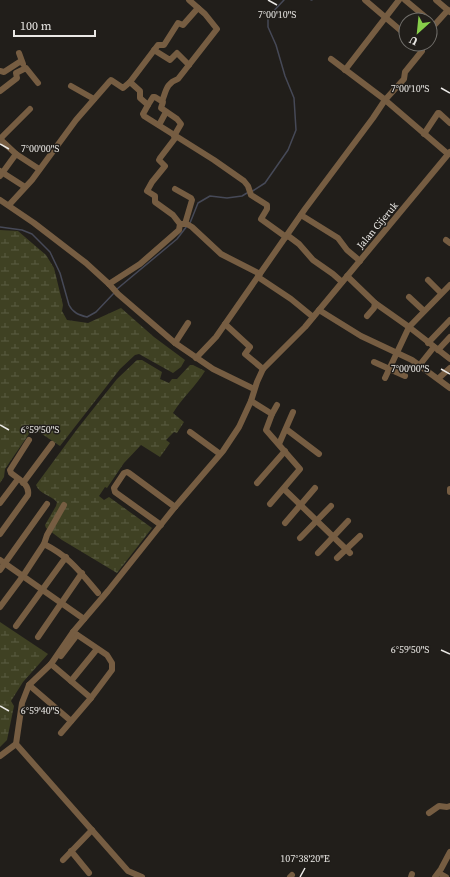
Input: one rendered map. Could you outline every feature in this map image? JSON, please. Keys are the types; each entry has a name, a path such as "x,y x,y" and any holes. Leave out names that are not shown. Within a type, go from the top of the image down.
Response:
{"street":[{"path":"189,0 218,28 178,79 169,84 164,94 161,108 181,123 175,136 160,158 165,166 152,182 147,191 155,196 155,202 185,224 221,254 259,276 291,299 312,317"},
{"path":"365,0 398,28"},
{"path":"345,70 399,0"},
{"path":"405,0 419,12"},
{"path":"436,0 449,11 438,18"},
{"path":"9,205 40,169 76,120 110,80 123,88 130,82 159,44 164,45 178,23 184,25 198,8"},
{"path":"154,50 170,60 178,53 189,65"},
{"path":"196,358 216,337 301,215 385,100 404,79 405,72 422,52"},
{"path":"19,53 21,61 38,83"},
{"path":"331,59 385,100 424,134 449,153"},
{"path":"0,71 4,72 21,61"},
{"path":"0,91 17,78 16,73 26,68"},
{"path":"130,82 140,91 140,98 148,105"},
{"path":"72,86 94,100"},
{"path":"162,101 154,97 143,116 214,160 244,181 249,191 267,205 267,209 261,218 299,244 313,260 342,282"},
{"path":"30,109 2,137 1,140 16,154 40,169"},
{"path":"159,125 166,112"},
{"path":"424,134 438,113 450,123"},
{"name":"Jalan Cijeruk","path":"263,369 290,343 319,310 449,153"},
{"path":"16,154 1,173 25,187"},
{"path":"110,285 140,264 185,224 192,200 175,189"},
{"path":"0,200 9,205 86,263 118,294 175,343 196,358 230,378 254,388"},
{"path":"301,215 338,238 347,250 360,261"},
{"path":"347,276 375,303 450,359"},
{"path":"428,280 441,293"},
{"path":"385,378 409,327 450,285"},
{"path":"409,297 424,311"},
{"path":"367,316 374,308 375,303"},
{"path":"319,310 360,336 412,360 450,388"},
{"path":"428,343 450,320"},
{"path":"175,343 188,323"},
{"path":"0,756 16,744 22,703 33,680 52,665 84,618 108,591 220,454 237,431 251,401 254,388 263,369 245,354 250,347 225,324"},
{"path":"210,333 216,337"},
{"path":"422,362 450,338"},
{"path":"374,362 404,376"},
{"path":"440,377 450,368"},
{"path":"251,401 272,414"},
{"path":"270,504 300,469 266,429 277,405"},
{"path":"279,444 293,412"},
{"path":"286,429 319,454"},
{"path":"190,432 220,454"},
{"path":"0,534 28,495 28,488 11,473 10,469 30,440"},
{"path":"23,483 52,444"},
{"path":"257,483 285,451"},
{"path":"161,525 114,492 114,488 124,472 129,473 176,507"},
{"path":"0,503 18,479"},
{"path":"284,523 315,488"},
{"path":"284,489 348,551"},
{"path":"0,570 2,562 47,504"},
{"path":"0,607 44,544 46,535 64,505"},
{"path":"300,538 331,506"},
{"path":"318,553 348,522"},
{"path":"337,558 348,551 360,536"},
{"path":"44,544 66,557 82,573 98,593"},
{"path":"16,626 66,557"},
{"path":"2,562 84,618"},
{"path":"38,637 82,573"},
{"path":"61,733 113,668 109,656 75,633"},
{"path":"71,681 97,649"},
{"path":"52,665 90,698"},
{"path":"30,685 71,720"},
{"path":"16,744 128,871 142,877"},
{"path":"428,813 439,806 450,806"},
{"path":"63,860 92,830"},
{"path":"71,851 89,873"},
{"path":"446,877 437,875 450,852"}],"green space":[{"path":"0,230 18,231 46,255 54,268 63,305 62,311 67,320 88,323 121,308 154,337 185,360 181,367 173,373 139,354 135,355 120,369 60,446 33,428 5,469 4,477 0,483"},
{"path":"137,360 142,360 162,372 160,379 169,383 172,379 177,379 190,365 205,371 173,413 184,422 177,433 174,432 166,440 170,443 160,457 141,445 124,463 107,488 105,487 99,496 104,500 109,497 152,528 117,573 62,540 46,528 45,525 57,502 42,492 36,485 78,428 117,379"},
{"path":"0,622 48,654 23,682 11,701 14,706 7,740 0,747"}],"waterway":[{"path":"251,192 265,183 288,150 296,130 294,98 285,76 276,45 268,27 268,17 284,0"},
{"path":"190,223 198,203 210,196 227,198 242,196 247,193"},
{"path":"117,289 177,239 187,226"},
{"path":"0,227 22,230 32,234 50,252 60,273 69,305 76,313 87,317 96,312 114,293"}]}
